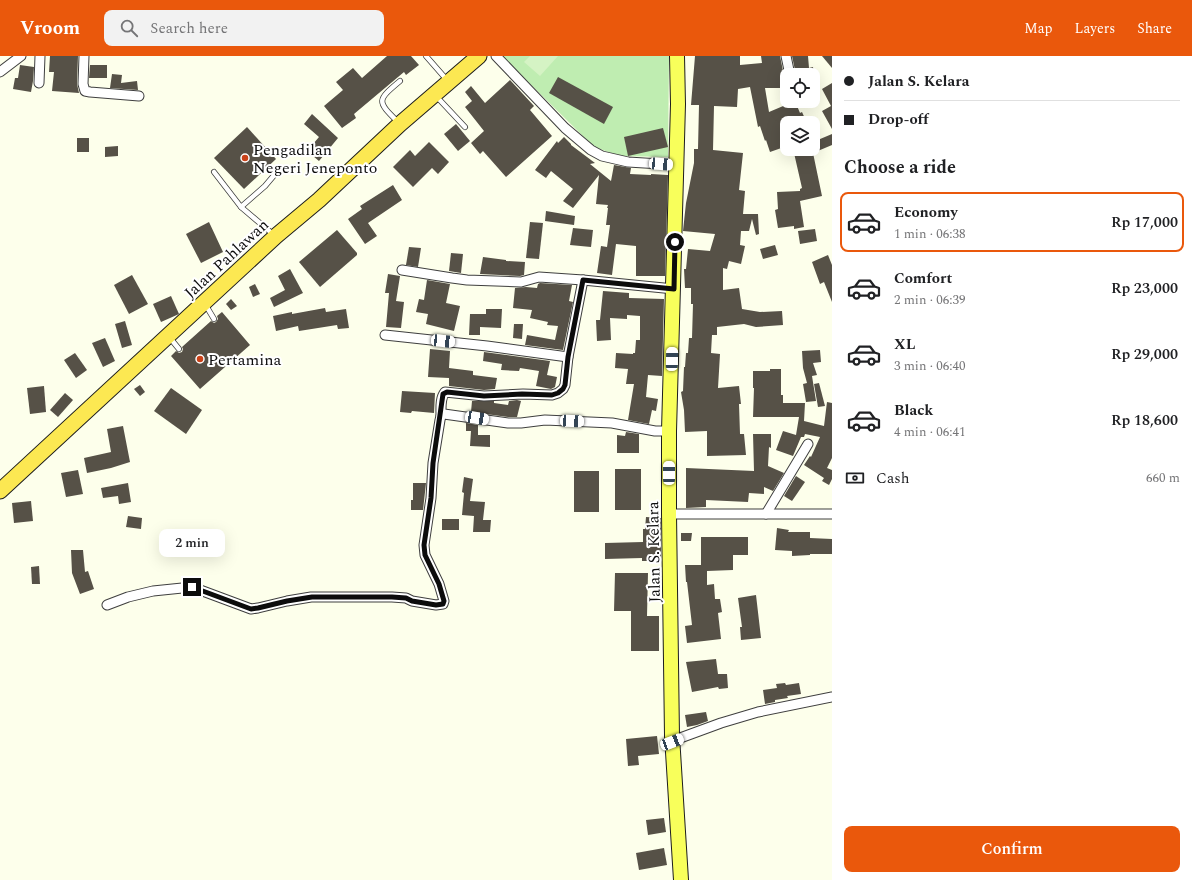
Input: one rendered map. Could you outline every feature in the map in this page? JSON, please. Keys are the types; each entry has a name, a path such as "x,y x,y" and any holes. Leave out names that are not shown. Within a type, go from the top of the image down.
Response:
{"highway":[{"name":"Jalan Pahlawan","path":"0,491 276,236 319,200 400,124 479,56"}],"main road":[{"name":"Jalan S. Kelara","path":"677,56 677,165 669,431 669,514 672,742 681,880"}],"street":[{"path":"0,72 21,56"},
{"path":"39,83 40,56"},
{"path":"84,56 83,84 85,91 139,96"},
{"path":"496,56 566,128 591,150 602,156 628,162 677,165"},
{"path":"786,56 789,68"},
{"path":"402,270 467,280 517,282 539,277 674,289"},
{"path":"107,605 128,597 153,591 192,587 251,609 312,597 392,597 406,598 412,601 436,605 443,604 443,596 425,555 424,545 431,498 433,463 443,394 445,392 484,396 522,394 552,395 563,389 565,385 568,357 583,280"},
{"path":"385,335 487,346 568,357"},
{"path":"440,416 444,414 508,423 545,420 612,423 669,431"},
{"path":"766,514 808,444"},
{"path":"669,514 832,514"},
{"path":"672,742 722,723 758,712 832,697"}],"lane":[{"path":"426,56 448,82"},
{"path":"400,81 385,95 382,100 382,104 400,124"},
{"path":"434,95 465,128"},
{"path":"214,172 241,207 276,236"},
{"path":"241,207 265,186 276,173"},
{"path":"204,303 214,319"},
{"path":"168,336 179,349"}],"green space":[{"path":"502,56 669,56 668,157 620,156 594,147"},
{"path":"530,56 558,56 540,76 524,62"}],"building":[{"path":"50,56 78,56 77,84 79,93 52,91 54,72 49,72"},
{"path":"387,56 411,56 419,65 406,75 404,72 354,114 356,118 342,128 324,106 343,90 336,82 353,68 362,78"},
{"path":"695,56 740,56 740,65 762,63 761,56 780,56 782,68 780,68 780,88 765,88 769,112 780,107 798,108 800,113 802,112 804,116 780,116 780,148 770,152 760,126 758,127 750,87 738,89 737,107 714,106 713,150 743,153 739,190 745,191 743,214 758,214 759,234 756,235 752,219 749,231 741,231 740,245 745,246 741,264 729,261 727,269 723,268 723,290 739,288 742,309 760,312 782,311 783,325 756,327 744,324 717,327 717,335 712,335 711,353 720,354 718,388 739,386 741,404 739,404 740,434 744,434 746,455 707,456 707,431 685,432 681,392 683,391 684,367 686,353 688,353 689,338 692,338 693,304 691,304 691,288 685,288 684,269 686,269 688,249 710,251 715,234 683,231 686,203 694,163 694,149 698,149 699,105 691,105"},
{"path":"792,56 808,56 809,68 795,68"},
{"path":"822,56 832,56 832,68"},
{"path":"20,65 34,67 31,92 13,89 15,78 18,78"},
{"path":"90,65 107,65 107,78 89,78"},
{"path":"112,74 122,75 121,83 137,81 138,90 110,88"},
{"path":"558,77 613,107 604,124 549,93"},
{"path":"510,80 534,106 530,110 552,136 506,177 483,151 480,154 471,143 484,131 465,107 472,101 465,92 471,86 485,103"},
{"path":"832,83 832,129 822,111 831,106 822,89"},
{"path":"312,114 338,138 319,161 307,151 319,137 304,124"},
{"path":"456,124 470,141 458,151 444,134"},
{"name":"Pengadilan Negeri Jeneponto","path":"247,127 276,159 244,189 214,158"},
{"path":"663,128 668,147 628,156 624,137"},
{"path":"832,134 832,145 820,150 820,139"},
{"path":"564,137 571,145 595,163 590,164 611,181 614,165 631,168 630,174 668,175 665,276 636,276 636,246 616,244 612,275 597,273 601,246 607,247 610,225 606,225 608,205 596,204 599,175 573,208 563,201 573,189 551,171 546,178 535,170 557,141 558,143"},
{"path":"77,138 89,138 89,152 77,152"},
{"path":"429,142 449,162 438,174 432,168 413,187 393,167 410,150 415,156"},
{"path":"118,146 118,156 105,157 105,147"},
{"path":"795,156 814,156 822,196 800,201 804,227 794,229 794,226 778,228 775,210 778,209 777,192 800,191 802,188"},
{"path":"393,185 402,200 368,223 377,236 365,244 348,219 362,209 360,206"},
{"path":"546,211 575,216 574,225 545,221"},
{"path":"209,222 223,252 201,263 186,234"},
{"path":"530,222 543,223 539,259 526,258"},
{"path":"573,228 593,230 591,247 570,245"},
{"path":"815,229 817,241 800,244 798,231"},
{"path":"337,230 357,253 357,255 320,287 299,262"},
{"path":"775,245 778,255 763,259 760,249"},
{"path":"409,247 421,248 418,267 406,265"},
{"path":"451,253 463,254 461,273 449,271"},
{"path":"828,255 832,265 832,302 824,282 820,284 812,262"},
{"path":"483,257 506,261 525,262 524,275 480,274"},
{"path":"290,269 303,293 274,307 270,298 285,290 278,276"},
{"path":"388,274 400,276 396,301 404,302 401,328 386,327 389,293 385,293"},
{"path":"132,275 148,304 129,314 114,285"},
{"path":"427,280 450,284 446,303 460,306 454,331 426,324 428,314 416,312 419,299 424,300"},
{"path":"255,284 260,294 253,297 249,287"},
{"path":"538,284 572,285 569,301 573,302 563,350 525,345 527,335 555,340 558,326 547,325 548,322 530,318 532,310 513,308 515,288 537,288"},
{"path":"603,291 629,293 629,298 664,299 662,376 648,375 646,397 658,399 656,411 652,410 649,424 628,420 634,384 626,384 628,369 615,368 616,353 635,353 636,340 640,340 640,316 627,315 627,319 610,318 611,340 597,341 596,320 600,320"},
{"path":"171,296 179,314 161,322 153,304"},
{"path":"231,299 237,306 231,310 226,304"},
{"path":"325,308 326,312 346,309 349,328 338,329 337,325 299,331 298,326 276,331 273,316"},
{"path":"486,309 502,309 501,328 480,327 480,335 469,335 470,314 486,314"},
{"path":"222,312 250,345 200,389 171,356 176,351 179,353 182,352 182,347 211,321 214,323 216,322 218,319 217,316"},
{"path":"125,321 132,345 122,348 115,324"},
{"path":"514,324 523,324 522,339 513,338"},
{"path":"105,338 115,361 103,367 92,343"},
{"path":"430,349 450,351 449,368 473,371 473,375 497,378 495,389 484,390 449,386 449,378 428,377"},
{"path":"820,350 821,362 813,363 817,375 812,376 816,401 806,402 803,384 807,383 803,368 802,351"},
{"path":"484,352 550,361 547,375 557,377 555,387 551,389 536,386 539,371 520,368 519,371 501,370 502,364 483,361"},
{"path":"75,353 87,370 76,378 64,360"},
{"path":"770,369 781,369 781,395 783,395 783,403 805,403 804,421 824,426 827,402 832,403 832,458 827,468 832,470 832,479 829,485 822,481 824,478 804,465 810,456 811,457 820,437 805,434 804,437 801,437 793,456 776,450 783,431 796,435 799,417 753,417 753,371 770,371"},
{"path":"819,383 825,406 818,407 814,384"},
{"path":"140,385 145,392 140,396 134,389"},
{"path":"44,386 46,412 30,414 27,388"},
{"path":"171,388 202,410 186,434 154,411"},
{"path":"402,391 435,393 434,413 412,411 411,413 400,412"},
{"path":"65,393 73,400 58,417 50,410"},
{"path":"472,401 494,401 494,403 508,405 509,401 521,401 517,417 471,412"},
{"path":"466,423 478,425 478,435 490,435 490,447 470,446 471,431 466,431"},
{"path":"123,426 130,462 87,473 84,458 111,452 107,429"},
{"path":"626,432 639,434 639,453 617,453 617,435 625,436"},
{"path":"753,434 771,434 771,448 769,447 768,466 784,473 773,491 764,487 764,494 749,493 748,502 706,500 706,507 686,508 686,468 754,471"},
{"path":"615,469 641,469 641,510 615,510"},
{"path":"78,470 83,494 66,497 61,473"},
{"path":"574,471 599,471 599,512 574,512"},
{"path":"796,476 805,482 792,501 784,496"},
{"path":"464,477 473,479 470,501 485,502 483,520 491,520 490,532 473,532 474,516 462,515 464,493 462,492"},
{"path":"128,483 131,502 119,504 118,496 103,498 101,488"},
{"path":"413,483 426,483 423,510 411,510 411,500 413,500"},
{"path":"31,501 33,521 14,523 12,503"},
{"path":"128,516 142,518 141,529 126,527"},
{"path":"646,517 661,518 661,561 642,561 642,558 605,559 605,543 643,542 643,529 645,529"},
{"path":"442,519 459,519 459,530 442,530"},
{"path":"777,528 789,530 788,532 810,532 810,538 832,539 832,554 792,556 792,551 775,550"},
{"path":"681,533 692,533 691,541 681,541"},
{"path":"701,537 748,537 748,555 733,555 733,570 707,571 707,585 714,584 715,599 720,599 722,612 718,613 721,639 687,643 685,626 692,625 685,565 701,565"},
{"path":"71,550 83,550 85,572 88,571 94,589 80,594 72,573"},
{"path":"39,566 40,584 32,584 31,567"},
{"path":"615,573 648,573 647,616 659,616 659,651 631,651 631,611 614,611"},
{"path":"756,595 761,638 741,640 740,627 742,627 738,598"},
{"path":"716,659 718,674 727,674 728,688 719,689 718,687 692,692 686,662"},
{"path":"785,683 786,685 799,683 801,694 787,696 788,698 775,700 775,702 765,704 763,690 777,688 776,684"},
{"path":"706,712 708,721 687,727 685,715"},
{"path":"657,736 659,754 638,756 639,765 628,766 626,739"},
{"path":"664,818 666,832 648,835 646,820"},
{"path":"664,848 667,865 639,870 636,853"}],"place":[{"name":"Pengadilan Negeri Jeneponto","path":"245,158"},
{"name":"Pertamina","path":"200,359"}],"route":[{"path":"192,587 251,609 312,597 338,596 406,598 412,601 436,605 443,604 443,596 425,555 424,545 425,530 431,498 433,463 443,394 447,392 484,396 522,394 552,395 558,393 565,385 568,357 583,280 674,289 675,242"}]}
